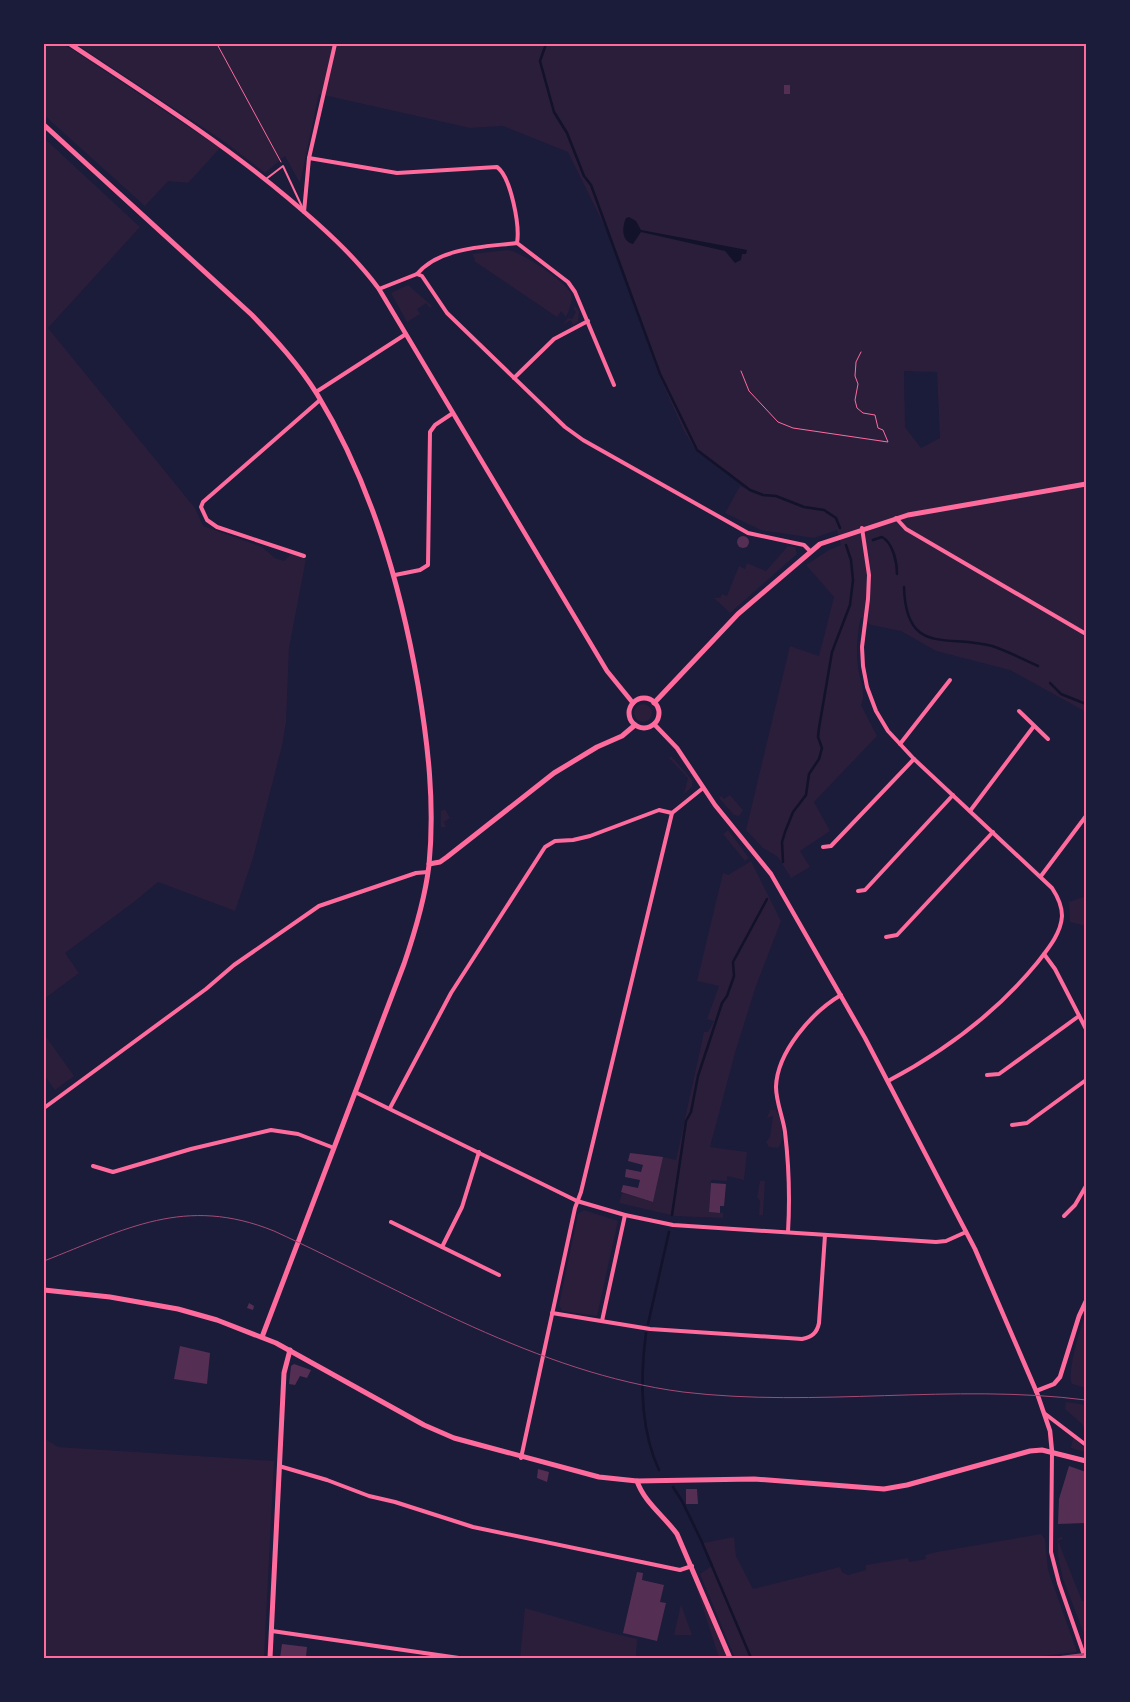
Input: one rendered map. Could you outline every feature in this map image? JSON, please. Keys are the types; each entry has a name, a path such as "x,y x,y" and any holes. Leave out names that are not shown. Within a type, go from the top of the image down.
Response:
{"main road":[{"path":"44,125 252,315 275,339 316,392 347,449 368,497 395,575 414,662 429,765 432,809 428,872 414,934 262,1337"},
{"path":"654,703 738,614 810,551 838,537 896,518 969,503 1086,484"},
{"path":"646,699 654,703 658,711 654,724 644,728 635,725 629,712 633,703 646,699"},
{"path":"429,864 440,862 447,857 565,765 622,736 635,725"},
{"path":"44,1290 110,1297 178,1309 218,1320 290,1350 424,1425 473,1445 598,1477 637,1481 739,1478 884,1489 906,1486 1018,1453 1042,1450 1086,1461"},
{"path":"270,1658 284,1367 290,1350"},
{"path":"637,1481 642,1494 665,1518 677,1534 730,1658"}],"street":[{"path":"70,44 217,142 266,179 357,262 379,289 607,671 633,703"},
{"path":"304,212 309,158 335,44"},
{"path":"309,158 397,174 497,167 507,179 519,232 517,243"},
{"path":"379,289 416,274 424,265 462,250 517,243 568,282 576,292 614,384"},
{"path":"416,274 427,280 447,313 565,427 583,440 748,533 804,545 810,551"},
{"path":"514,378 554,339 588,321"},
{"path":"316,392 406,334"},
{"path":"304,556 217,527 207,520 200,507 203,502 320,400"},
{"path":"395,575 420,570 428,565 430,432 435,425 453,413"},
{"path":"896,518 906,529 1086,634"},
{"path":"862,528 869,574 862,646 863,666 867,687 876,711 900,744 914,759 1041,876 1058,896 1062,916 1058,932 1044,954 1005,999 975,1026 888,1081"},
{"path":"900,744 950,680"},
{"path":"1019,711 1048,739"},
{"path":"654,724 677,748 703,788 771,874 888,1081 966,1232 1036,1390 1044,1413 1051,1438 1052,1452 1051,1552 1059,1584 1085,1656"},
{"path":"970,811 1034,726"},
{"path":"823,847 831,846 914,759"},
{"path":"521,1458 577,1201 583,1186 672,813 703,788"},
{"path":"858,891 865,890 953,795"},
{"path":"390,1108 451,993 545,846 550,842 590,836 659,810 672,813"},
{"path":"1041,876 1086,816"},
{"path":"886,937 897,935 993,832"},
{"path":"44,1108 206,989 234,965 319,906 416,873 428,872"},
{"path":"1044,954 1055,969 1086,1030"},
{"path":"788,1232 788,1164 776,1087 778,1074 794,1040 809,1020 825,1005 841,995"},
{"path":"987,1075 999,1074 1079,1016"},
{"path":"1012,1125 1027,1123 1086,1080"},
{"path":"355,1092 577,1201 625,1215 673,1225 936,1242 946,1241 966,1232"},
{"path":"93,1166 113,1172 191,1149 271,1130 298,1134 334,1148"},
{"path":"442,1247 462,1207 479,1152"},
{"path":"1064,1216 1075,1205 1086,1186"},
{"path":"602,1321 625,1215"},
{"path":"390,1222 499,1275"},
{"path":"552,1313 650,1329 809,1338 814,1334 818,1323 825,1235"},
{"path":"1036,1390 1054,1384 1060,1377 1073,1334 1086,1301"},
{"path":"1044,1413 1086,1445"},
{"path":"279,1466 446,1520 502,1534 680,1570 692,1566"},
{"path":"272,1631 459,1658"}],"lane":[{"path":"266,179 283,166 297,192 304,212"}],"path":[{"path":"217,44 283,166"},
{"path":"741,371 749,392 778,422 793,428 888,442 883,430 878,428 875,415 863,413 856,408 855,400 858,384 855,376 856,362 861,352"}],"shaded area":[{"path":"44,44 62,44 73,50 220,148 188,183 168,181 145,206 44,115"},
{"path":"76,44 1086,44 1086,712 1010,670 936,651 901,631 871,625 861,617 857,660 863,691 861,705 877,736 814,802 830,831 800,851 810,867 791,878 778,857 763,848 746,830 790,646 819,656 834,597 806,565 829,550 841,545 837,530 814,538 761,530 725,513 740,486 746,489 731,474 696,451 683,429 657,371 609,235 568,152 503,126 470,128 319,94 300,183 285,156 265,173 225,142","holes":["904,371 937,372 940,438 921,448 905,427"]},
{"path":"44,138 140,227 48,328 195,508 203,526 262,547 275,558 284,561 291,554 306,559 289,648 286,722 282,746 253,858 235,911 158,882 65,953 79,973 44,999"},
{"path":"629,217 636,221 641,230 747,250 746,254 742,254 741,260 735,263 725,251 641,232 633,244 624,237 623,229 626,218"},
{"path":"508,250 543,268 568,289 571,294 571,300 566,317 561,311 557,317 474,261 475,259 472,254"},
{"path":"408,285 432,306 430,308 426,303 417,309 420,314 407,322 391,293"},
{"path":"575,306 579,312 578,322 573,325 571,320 562,325 568,318 572,319 576,312"},
{"path":"788,546 795,547 797,554 730,613 714,598 720,598 722,594 727,596 739,566 745,569 747,563 766,571"},
{"path":"643,704 649,707 652,713 649,719 643,722 637,719 634,713 637,707"},
{"path":"671,756 692,780 692,787 684,794 688,778 669,758"},
{"path":"730,795 743,810 739,816 734,815 719,798 721,796 724,799"},
{"path":"445,809 450,818 444,822 446,827 441,827 441,811"},
{"path":"728,830 749,858 745,861 723,834"},
{"path":"751,861 781,921 756,986 735,1053 710,1147 747,1152 744,1180 727,1176 727,1181 711,1180 709,1212 723,1213 723,1218 675,1216 619,1203 622,1193 653,1202 663,1157 676,1160 704,1032 708,1032 714,1021 707,1019 719,986 697,981 723,873 728,875"},
{"path":"1086,896 1086,926 1070,922 1069,902"},
{"path":"44,1034 74,1076 55,1090 44,1075"},
{"path":"770,1110 776,1110 780,1118 782,1140 778,1148 769,1147 766,1142 770,1137 773,1116 767,1118"},
{"path":"760,1181 765,1181 763,1215 759,1215 760,1201 757,1197"},
{"path":"584,1210 618,1221 597,1316 562,1311 559,1305 578,1214"},
{"path":"1086,1313 1086,1388 1072,1384 1071,1370"},
{"path":"1066,1402 1086,1405 1086,1434 1082,1424 1065,1409"},
{"path":"44,1438 58,1447 274,1461 264,1658 44,1658"},
{"path":"1073,1438 1086,1449 1086,1452 1071,1448"},
{"path":"1041,1534 1045,1539 1048,1570 1077,1652 1026,1658 735,1658 700,1574 713,1565 703,1543 734,1537 736,1556 753,1589 840,1567 842,1572 848,1575 866,1570 866,1565 908,1558 909,1562 926,1559 925,1555 937,1552"},
{"path":"1058,1541 1082,1601 1086,1600 1086,1639 1063,1579 1058,1556"},
{"path":"694,1580 727,1658 719,1658"},
{"path":"681,1604 692,1635 674,1635"},
{"path":"525,1608 637,1639 636,1658 520,1658"}],"building":[{"path":"784,85 790,85 790,94 784,94"},
{"path":"743,536 749,542 743,548 737,542"},
{"path":"630,1153 663,1157 653,1202 621,1192 623,1185 638,1188 640,1180 625,1177 626,1169 641,1172 643,1165 628,1161"},
{"path":"711,1183 726,1184 724,1206 720,1206 720,1213 709,1212"},
{"path":"249,1303 254,1306 253,1310 247,1308"},
{"path":"180,1346 210,1353 207,1384 174,1379"},
{"path":"294,1364 311,1370 307,1378 300,1376 295,1385 289,1384 291,1366"},
{"path":"1069,1466 1086,1472 1086,1523 1058,1524 1059,1499"},
{"path":"538,1469 549,1472 547,1482 537,1478"},
{"path":"686,1489 697,1489 698,1504 686,1504"},
{"path":"637,1572 643,1573 642,1580 664,1585 660,1602 666,1603 657,1641 623,1633"},
{"path":"282,1644 307,1647 306,1657 280,1658"}],"waterway":[{"path":"546,44 540,61 554,112 567,133 584,176 591,185 660,374 697,450 750,490 763,495 776,496 804,507 824,510 836,518 840,528"},
{"path":"873,540 882,537 892,548 897,574"},
{"path":"783,862 782,842 785,832 793,812 806,795 809,774 819,759 822,748 818,737 832,652 850,605 853,580 851,560 846,545"},
{"path":"904,587 906,609 912,624 921,633 931,638 992,646 1038,666"},
{"path":"1050,683 1061,694 1086,704"},
{"path":"672,1215 686,1121 691,1112 698,1076 722,1003 727,996 734,976 733,962 767,899"},
{"path":"648,1324 669,1232"},
{"path":"646,1333 642,1385 643,1403 648,1438 659,1470"},
{"path":"673,1487 701,1540 751,1658"}],"tram line":[{"path":"44,1261 129,1228 156,1220 184,1216 212,1216 242,1221 274,1231 422,1303 524,1349 576,1367 629,1382 683,1392 783,1398 986,1394 1036,1395 1086,1400"}],"railway":[{"path":"1054,1658 1086,1654"}]}
